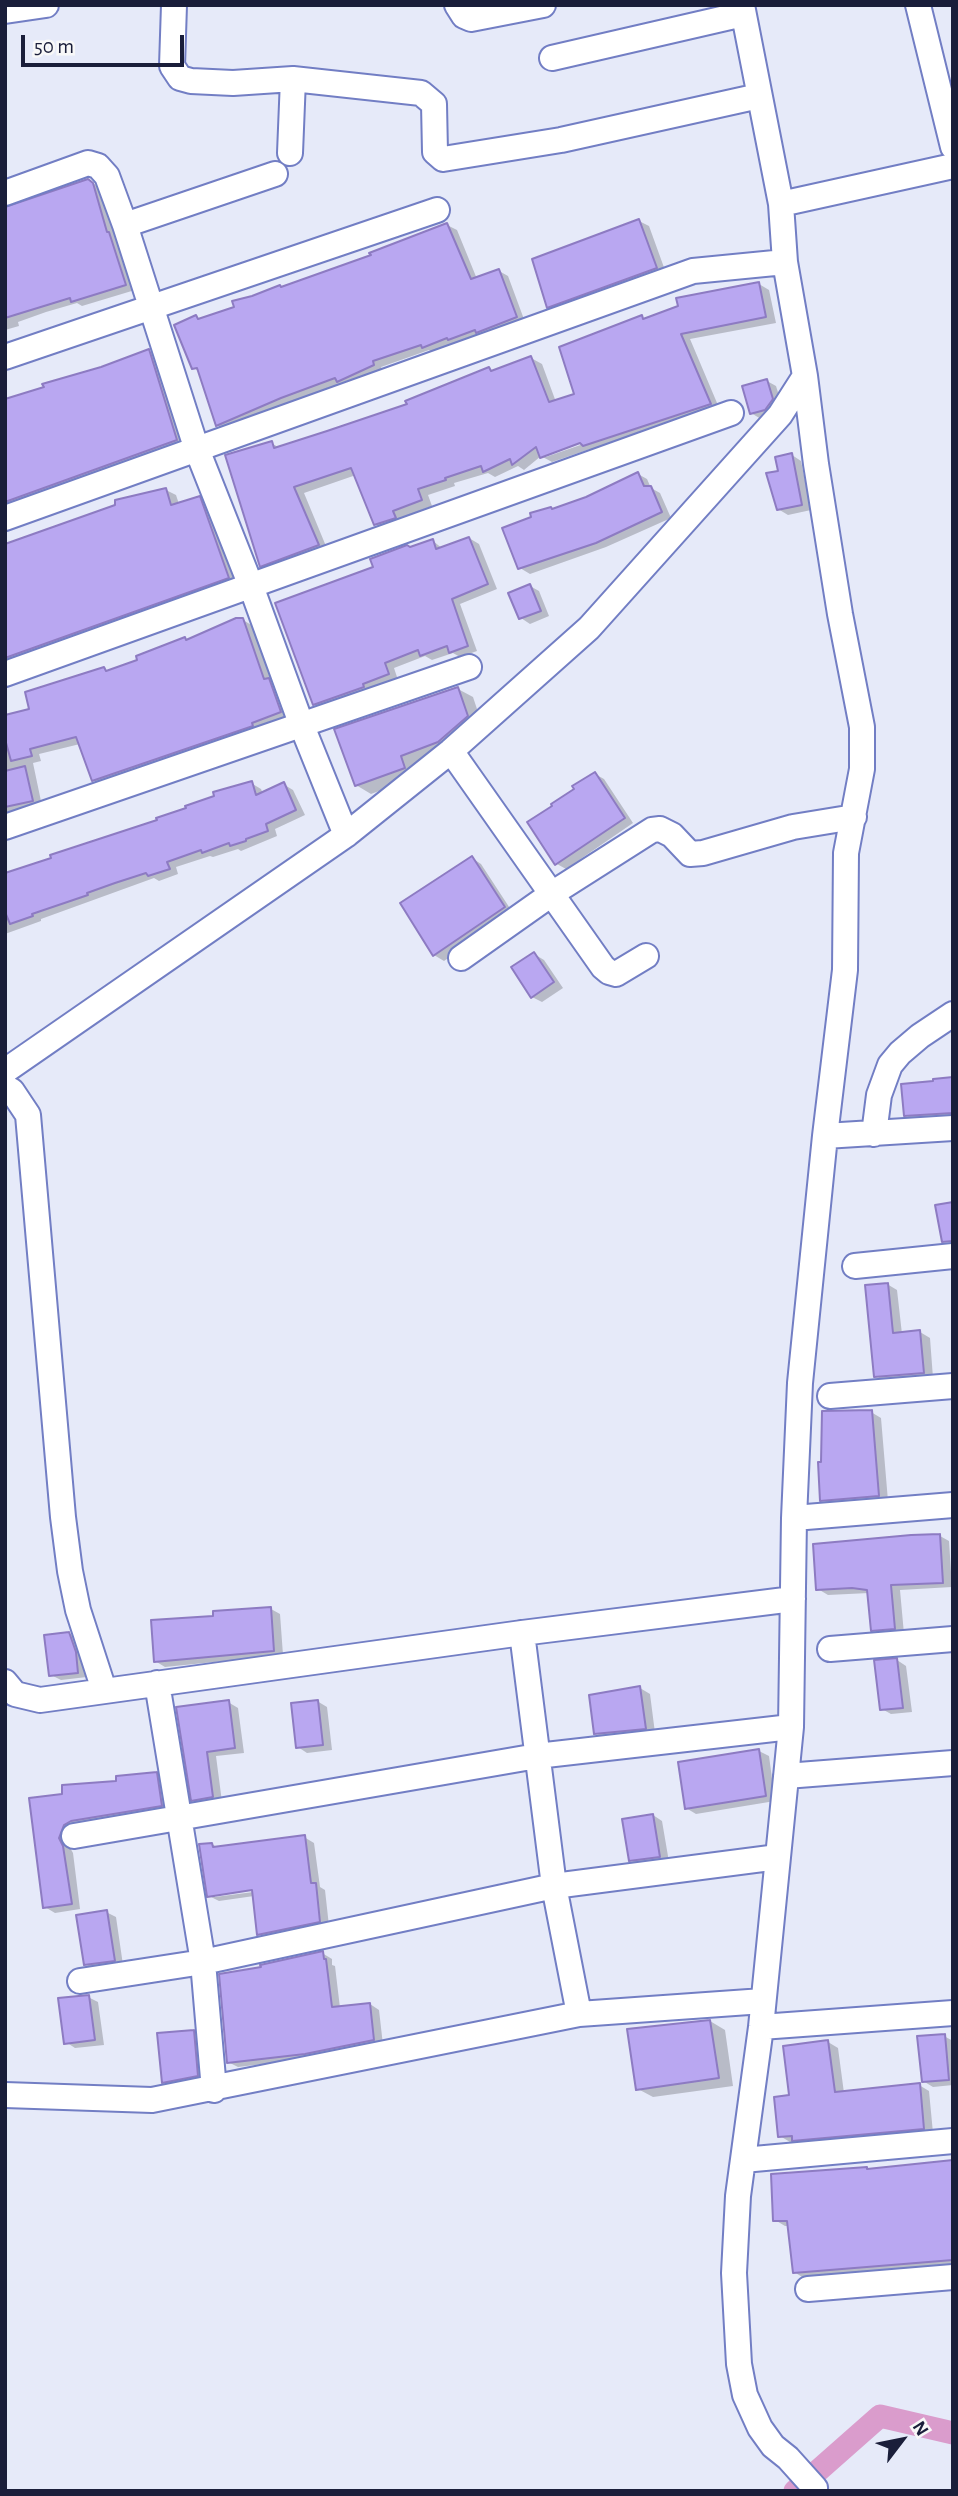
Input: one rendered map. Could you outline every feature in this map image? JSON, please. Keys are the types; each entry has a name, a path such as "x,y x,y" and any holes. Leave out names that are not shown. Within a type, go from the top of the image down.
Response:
{"street":[{"path":"5,11 46,5"},
{"path":"174,5 172,66 180,78 191,82 233,83 293,79 421,93 434,104 435,152 443,159 561,140 759,96"},
{"path":"457,5 464,16 471,19 543,5"},
{"path":"918,5 953,147"},
{"path":"552,58 743,10 780,204 785,262 805,376 816,464 840,614 862,727 862,769 846,853 845,970 800,1383 794,1517 791,1727 761,2027 743,2160 734,2273 739,2364 745,2395 760,2428 773,2446 788,2458 814,2489"},
{"path":"290,153 293,79"},
{"path":"5,193 88,163 98,166 107,176 196,447 346,835"},
{"path":"780,204 953,166"},
{"path":"125,225 275,174"},
{"path":"5,358 437,210"},
{"path":"5,518 196,447 693,271 785,262"},
{"path":"5,1071 346,835 451,751 589,628 779,415 805,376"},
{"path":"5,674 731,413"},
{"path":"5,827 469,667"},
{"path":"451,751 554,893 603,967 616,974 646,956"},
{"path":"461,958 554,893 652,830 660,829 672,835 690,854 703,853 793,827 854,817"},
{"path":"874,1134 879,1095 890,1065 920,1036 953,1014"},
{"path":"5,1087 12,1091 28,1115 70,1571 78,1610 104,1690"},
{"path":"825,1136 953,1128"},
{"path":"855,1266 953,1256"},
{"path":"830,1396 953,1386"},
{"path":"794,1517 953,1505"},
{"path":"7,1686 15,1694 40,1700 522,1633 793,1599"},
{"path":"522,1633 554,1886 579,2014"},
{"path":"830,1649 953,1639"},
{"path":"157,1683 204,1962 214,2090"},
{"path":"74,1836 537,1756 791,1727"},
{"path":"786,1776 953,1763"},
{"path":"80,1981 204,1962 554,1886 778,1857"},
{"path":"5,2095 152,2100 214,2090 579,2014 763,2001"},
{"path":"761,2027 953,2013"},
{"path":"743,2160 953,2141"},
{"path":"808,2289 953,2277"}],"building":[{"path":"88,179 93,183 126,285 71,302 70,298 5,318 5,207"},
{"path":"639,219 657,268 547,308 532,259"},
{"path":"447,223 471,279 499,269 517,317 476,333 475,330 373,361 374,365 337,382 335,378 216,426 197,368 192,369 174,325 196,315 198,319 234,307 232,301 280,285 281,287 371,255 369,253"},
{"path":"759,282 766,317 681,334 711,404 583,446 580,443 540,458 536,447 512,465 510,459 483,472 481,466 445,478 446,480 418,489 422,500 393,511 396,518 374,525 351,468 294,487 319,545 260,567 225,455 272,441 274,448 327,431 407,404 405,401 489,367 491,371 531,356 549,402 574,394 559,347 642,315 643,319 678,306 676,298"},
{"path":"149,349 177,440 5,502 5,399"},
{"path":"767,379 773,399 765,410 750,414 742,386"},
{"path":"792,453 802,505 777,510 766,473 778,471 775,457"},
{"path":"638,472 644,486 651,486 662,512 596,543 518,569 502,528 531,517 530,513 551,507 552,509 586,497"},
{"path":"166,488 171,505 200,496 229,578 5,658 5,544 115,505 115,500"},
{"path":"469,537 488,584 452,599 468,646 449,653 447,646 420,656 418,650 385,663 389,674 363,684 364,687 313,705 275,603 373,567 370,559 407,545 410,547 433,539 436,549"},
{"path":"530,584 541,611 519,619 508,593"},
{"path":"236,618 243,618 264,679 269,678 281,712 252,723 253,726 92,781 76,737 30,749 32,756 11,761 5,739 5,715 29,709 25,692 104,667 106,671 137,660 136,656 185,637 186,640"},
{"path":"458,687 468,716 438,742 401,756 405,768 355,786 334,729"},
{"path":"25,766 33,801 5,807 5,771"},
{"path":"595,772 625,818 555,865 527,822 574,789 572,786"},
{"path":"252,781 256,795 284,782 296,810 266,824 268,831 246,841 230,846 229,843 202,853 201,850 167,862 170,869 115,883 10,924 5,912 5,873 51,858 50,855 157,820 156,818 214,796 213,792"},
{"path":"472,856 505,907 433,956 400,903"},
{"path":"534,952 554,982 531,998 511,967"},
{"path":"953,1077 953,1113 904,1116 901,1084"},
{"path":"953,1202 953,1241 942,1242 935,1205"},
{"path":"888,1283 893,1333 920,1330 924,1373 874,1377 865,1285"},
{"path":"872,1410 879,1496 820,1501 818,1462 821,1462 822,1411"},
{"path":"940,1534 943,1583 891,1585 895,1629 871,1631 867,1590 816,1590 813,1544"},
{"path":"271,1607 274,1651 154,1662 151,1620 213,1616 213,1611"},
{"path":"69,1632 76,1652 78,1673 49,1676 44,1635"},
{"path":"897,1658 903,1708 880,1710 874,1660"},
{"path":"640,1686 646,1729 594,1734 589,1695"},
{"path":"229,1700 235,1748 207,1752 213,1797 191,1801 176,1707"},
{"path":"318,1700 323,1745 296,1748 291,1703"},
{"path":"759,1749 766,1796 685,1809 678,1762"},
{"path":"157,1772 162,1806 71,1821 64,1825 59,1838 63,1846 72,1904 43,1908 29,1798 62,1794 62,1785 116,1781 116,1776"},
{"path":"653,1814 660,1857 629,1861 622,1819"},
{"path":"305,1835 311,1883 316,1883 320,1922 257,1935 252,1890 207,1897 199,1844 212,1843 213,1847"},
{"path":"107,1910 115,1961 84,1965 76,1915"},
{"path":"323,1951 332,2007 370,2003 374,2040 305,2054 227,2063 219,1974 261,1967 260,1965"},
{"path":"89,1995 95,2040 64,2044 58,1998"},
{"path":"710,2020 719,2078 636,2090 627,2029"},
{"path":"194,2030 198,2076 162,2083 157,2033"},
{"path":"945,2034 949,2080 922,2082 917,2036"},
{"path":"828,2040 835,2092 920,2083 924,2129 792,2141 792,2136 778,2137 774,2097 789,2095 783,2046"},
{"path":"953,2160 953,2260 793,2273 787,2221 773,2221 771,2174 867,2169"}],"waterway":[{"path":"795,2491 880,2416 953,2433"}]}
